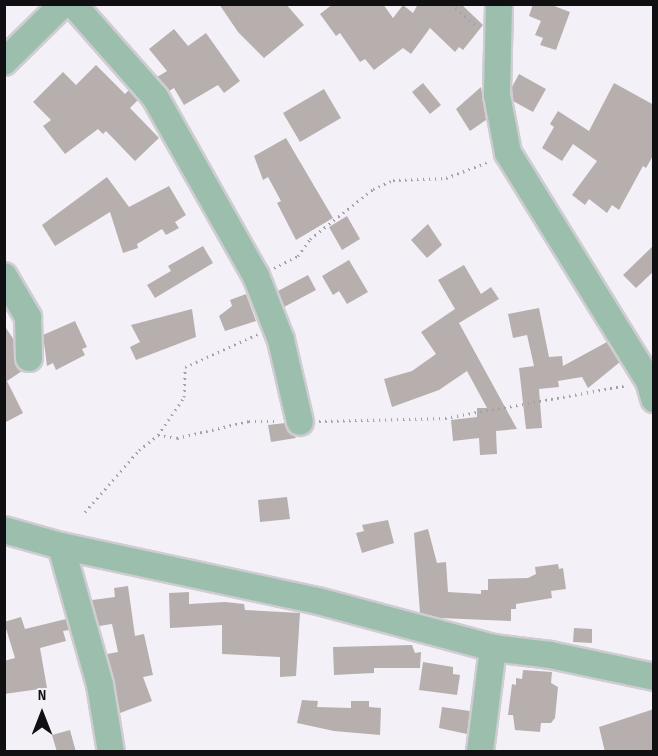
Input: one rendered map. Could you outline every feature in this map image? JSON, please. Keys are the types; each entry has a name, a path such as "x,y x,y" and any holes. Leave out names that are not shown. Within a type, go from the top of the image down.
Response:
{"street":[{"path":"4,62 63,4"},
{"path":"73,4 132,66 155,97 256,276 276,326 300,422"},
{"path":"499,4 497,94 508,153 652,387"},
{"path":"4,276 28,316 28,358"},
{"path":"4,530 61,546 318,601 493,648 550,655 654,677"},
{"path":"61,546 100,685 111,752"},
{"path":"480,752 493,648"}],"path":[{"path":"451,4 498,45"},
{"path":"256,276 294,259 310,239 373,189 393,180 446,178 508,153"},
{"path":"86,512 139,450 158,435 184,397 185,367 276,326"},
{"path":"158,435 177,438 249,422 445,418 652,387"}],"building":[{"path":"219,4 286,4 304,25 264,58 238,32"},
{"path":"333,4 383,4 393,18 403,5 413,13 418,4 461,4 483,25 463,50 459,47 455,52 430,28 411,54 403,48 374,70 365,59 360,62 340,33 336,36 320,14"},
{"path":"533,4 549,4 570,12 556,50 540,45 543,38 535,35 541,21 529,16"},
{"path":"174,29 188,46 206,33 240,81 224,93 218,85 184,105 174,88 169,91 157,77 167,71 149,49"},
{"path":"96,65 125,94 129,90 138,100 130,108 159,138 135,161 106,131 103,134 98,129 65,154 43,126 51,120 33,102 63,72 76,85"},
{"path":"519,74 546,89 533,112 513,101 512,87"},
{"path":"423,83 441,105 430,114 412,92"},
{"path":"614,83 654,105 654,154 646,168 643,166 619,210 612,205 607,213 589,199 585,205 572,195 597,161 573,144 562,161 542,148 554,127 550,124 558,111 589,131"},
{"path":"481,87 486,120 470,131 456,109"},
{"path":"324,89 341,118 300,142 283,113"},
{"path":"286,138 333,218 296,240 277,203 281,201 268,177 263,180 254,156"},
{"path":"107,177 129,207 169,186 186,215 175,222 179,228 166,235 162,229 137,244 138,248 123,253 110,212 55,246 42,225"},
{"path":"347,216 360,239 342,250 329,227"},
{"path":"428,224 442,245 427,258 411,240"},
{"path":"654,245 654,271 636,288 623,275"},
{"path":"203,246 213,263 155,298 147,285 171,271 168,266"},
{"path":"349,260 368,292 347,304 339,291 333,295 322,276"},
{"path":"464,265 481,294 491,287 499,299 459,323 517,429 496,431 497,454 480,455 479,438 453,441 451,420 477,417 477,408 487,408 467,371 439,390 392,407 384,379 412,371 436,354 421,332 455,309 438,280"},
{"path":"308,275 316,290 284,307 278,291"},
{"path":"246,294 256,321 225,331 219,316 232,306 230,300"},
{"path":"539,308 549,357 562,356 563,366 607,342 620,362 588,388 582,377 558,381 559,387 539,389 542,428 526,429 519,368 534,366 527,335 513,338 508,314"},
{"path":"192,309 196,337 136,360 130,347 140,342 131,325"},
{"path":"75,321 87,347 82,349 85,355 56,370 53,363 47,366 43,335"},
{"path":"4,325 14,340 16,365 22,371 7,381 23,413 4,423"},
{"path":"285,423 296,438 271,442 268,425"},
{"path":"287,497 290,519 260,522 258,500"},
{"path":"388,520 394,543 362,553 356,533 364,531 362,525"},
{"path":"428,529 437,563 446,562 448,592 481,594 481,590 488,590 488,579 528,578 536,574 535,567 558,564 559,569 563,568 566,589 551,591 552,598 516,604 516,609 511,609 511,621 440,618 420,613 414,533"},
{"path":"128,586 135,636 144,634 153,675 143,677 152,701 120,713 107,654 118,652 112,624 99,626 92,600 115,597 114,588"},
{"path":"189,592 189,604 225,602 244,604 245,610 300,613 296,676 280,677 280,657 222,654 222,625 170,628 169,593"},
{"path":"21,617 25,629 66,619 69,630 63,631 66,641 40,648 47,688 4,694 4,661 15,658 4,622"},
{"path":"574,628 592,629 592,643 573,642"},
{"path":"412,645 415,653 421,652 420,668 374,668 374,673 334,675 333,647"},
{"path":"423,662 453,667 453,674 460,675 457,695 419,690"},
{"path":"523,670 552,672 551,683 558,687 555,718 551,723 541,723 540,732 515,730 513,715 508,715 512,684 516,685 516,678 522,679"},
{"path":"302,700 318,701 317,707 351,708 351,701 369,701 369,707 381,708 380,735 334,731 297,723"},
{"path":"442,707 470,711 467,734 439,728"},
{"path":"654,709 654,750 605,752 599,727"},
{"path":"70,730 76,752 57,752 52,735"}]}
